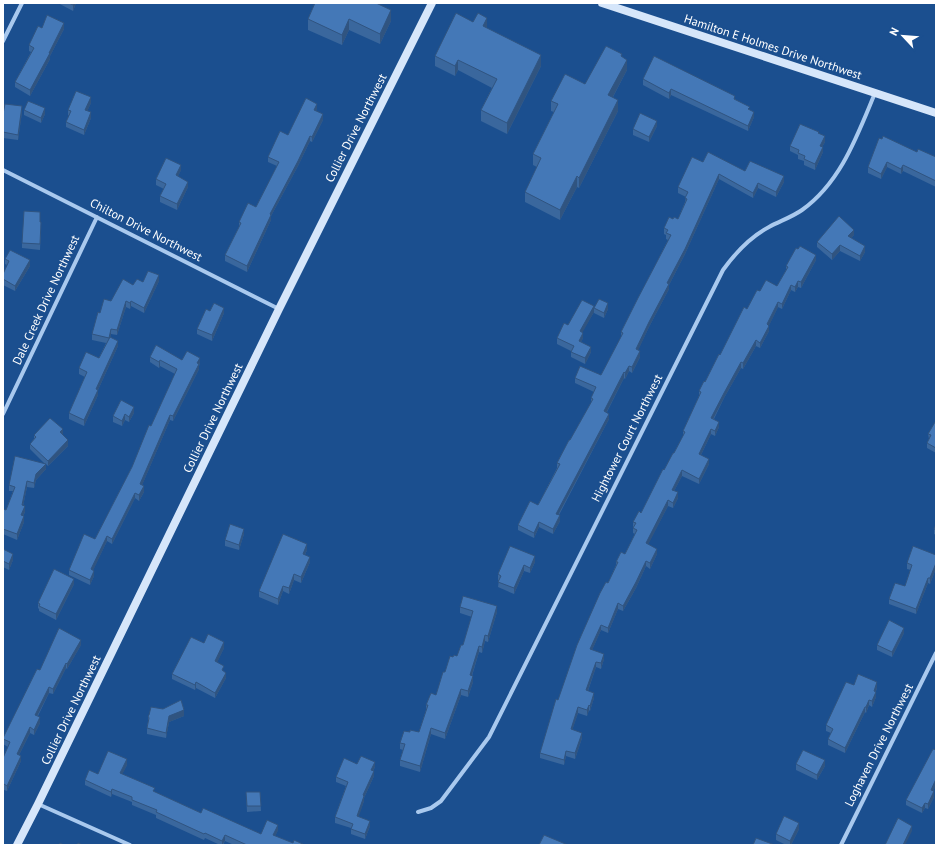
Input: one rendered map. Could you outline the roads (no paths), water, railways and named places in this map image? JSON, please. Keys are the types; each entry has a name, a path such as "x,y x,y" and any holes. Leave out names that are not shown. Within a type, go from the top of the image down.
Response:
{"main road":[{"name":"Collier Drive Northwest","path":"17,845 279,309 432,3"},
{"name":"Hamilton E Holmes Drive Northwest","path":"602,3 936,113"}],"street":[{"path":"3,41 22,3"},
{"name":"Hightower Court Northwest","path":"418,812 431,808 441,801 489,737 722,270 735,253 751,238 768,227 801,211 825,190 837,174 876,93"},
{"name":"Chilton Drive Northwest","path":"3,170 279,309"},
{"name":"Dale Creek Drive Northwest","path":"3,414 97,217"},
{"name":"Loghaven Drive Northwest","path":"841,845 936,653"},
{"path":"38,804 130,845"}]}
